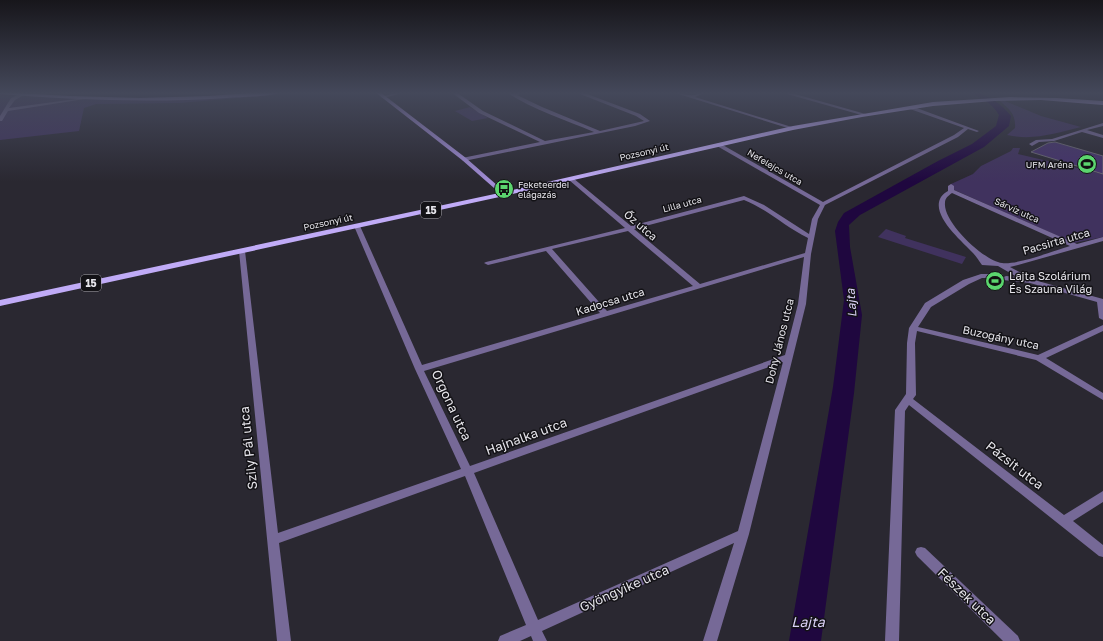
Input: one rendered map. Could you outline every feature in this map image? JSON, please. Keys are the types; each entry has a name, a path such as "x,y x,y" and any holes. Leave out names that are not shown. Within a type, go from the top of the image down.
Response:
{"main road":[{"path":"416,122 464,159 504,194"},
{"name":"Pozsonyi út","path":"242,251 572,179 793,128 828,122"},
{"name":"15","path":"0,303 242,251"}],"street":[{"path":"501,122 545,143"},
{"path":"575,122 600,132"},
{"path":"464,159 647,122"},
{"path":"772,122 793,128"},
{"path":"950,122 977,131"},
{"path":"1032,144 1038,141 1052,140 1084,131 1103,124"},
{"path":"823,204 956,136 967,128"},
{"path":"1084,131 1103,137"},
{"name":"Nefelejcs utca","path":"719,145 823,204"},
{"name":"Őz utca","path":"572,179 698,286"},
{"name":"Sárvíz utca","path":"976,252 955,230 941,208 943,198 951,189 1075,246"},
{"name":"Lilla utca","path":"488,263 631,228 744,198 754,201 802,234 812,238"},
{"name":"Dohy János utca","path":"710,641 743,534 802,304 808,254 815,219 823,204"},
{"name":"Orgona utca","path":"357,226 419,369 468,472 540,641"},
{"name":"Pacsirta utca","path":"1006,278 1013,276 1014,269 1075,246 1103,239"},
{"path":"548,249 605,314"},
{"name":"Szily Pál utca","path":"242,251 284,641"},
{"path":"976,252 992,263 1002,264 1014,269 1030,281"},
{"path":"976,252 983,270 993,276 1030,281 1102,301 1103,318"},
{"name":"Kadocsa utca","path":"419,369 808,254"},
{"path":"892,641 900,410 912,395 911,343 913,328 928,305 966,282 992,263"},
{"name":"Buzogány utca","path":"913,328 1039,358 1103,328"},
{"name":"Hajnalka utca","path":"273,540 468,472 788,357"},
{"path":"1039,358 1103,397"},
{"name":"Pázsit utca","path":"909,400 1103,552"},
{"path":"1064,521 1103,496"},
{"name":"Gyöngyike utca","path":"504,641 743,534"},
{"name":"Fészek utca","path":"921,552 1013,641"}],"shaded area":[{"path":"0,122 81,122 79,131 0,140"},
{"path":"1063,122 1081,127 1035,137 1017,137 1007,135 1015,128 1015,123"},
{"path":"1013,148 1020,148 1018,154 1103,174 1103,237 1074,243 950,188 951,184 973,174 981,166 1011,151"},
{"path":"886,229 906,236 905,238 966,257 962,264 878,237"}],"water":[{"name":"Lajta","path":"997,122 1010,122 1009,126 984,147 860,215 849,225 850,247 862,315 854,393 821,641 789,641 833,387 844,300 835,231 838,222 844,213 972,144 996,126"}],"building":[{"name":"UFM Aréna","path":"1055,142 1103,156 1103,174 1031,152 1048,143"}],"place":[{"name":"UFM Aréna","path":"1087,164"},
{"name":"Feketeerdei elágazás","path":"504,189"},
{"name":"Lajta Szolárium És Szauna Világ","path":"995,281"}]}
